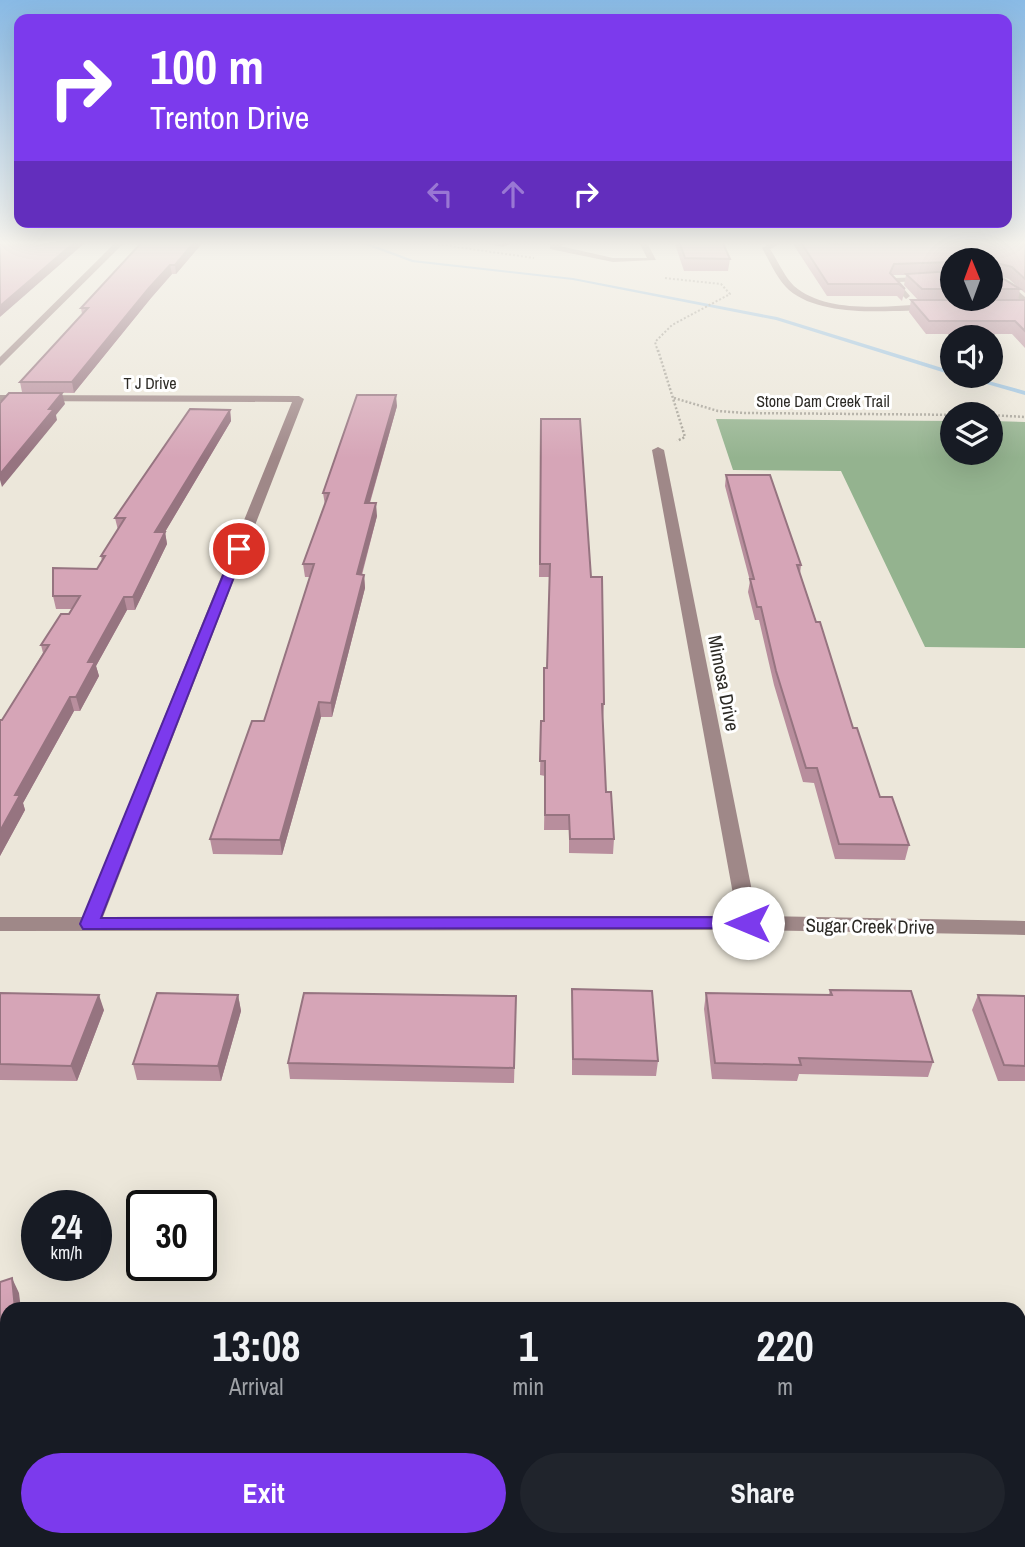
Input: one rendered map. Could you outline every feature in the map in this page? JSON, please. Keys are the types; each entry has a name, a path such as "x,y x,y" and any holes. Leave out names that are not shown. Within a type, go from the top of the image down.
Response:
{"street":[{"path":"0,363 50,313"},
{"name":"T J Drive","path":"0,398 299,399 90,924"},
{"name":"Mimosa Drive","path":"658,450 748,923"},
{"name":"Sugar Creek Drive","path":"0,924 748,923 1025,928"}],"path":[{"path":"658,450 685,437 655,342 665,329 696,313"},
{"name":"Stone Dam Creek Trail","path":"674,398 718,411 745,413 940,415"},
{"path":"1003,416 1025,417"}],"green space":[{"path":"716,419 940,421 940,465 1003,465 1003,421 1025,422 1025,648 925,647 841,471 733,470"}],"building":[{"path":"83,313 128,313 72,382 20,382"},
{"path":"922,313 1025,313 1025,331 1015,321 929,321"},
{"path":"9,393 62,393 49,409 54,409 0,474 0,403"},
{"path":"357,395 396,395 365,503 376,503 357,574 364,575 331,703 319,702 280,840 210,839 252,721 264,721 314,564 303,564 329,493 323,493"},
{"path":"190,409 230,410 155,532 165,532 133,597 124,597 88,662 95,662 76,697 70,697 15,795 20,795 0,831 0,720 49,645 41,645 61,614 69,614 80,596 53,596 53,568 97,569 105,556 101,556 125,518 115,518"},
{"path":"541,419 580,419 591,577 602,577 602,704 606,792 611,792 614,839 570,839 569,815 545,815 545,761 540,761 541,721 544,721 544,668 547,668 550,564 540,564"},
{"path":"726,475 770,475 801,565 797,565 816,622 820,622 853,728 857,728 880,797 892,797 909,845 839,844 817,768 806,768 776,671 761,607 757,607 750,579 754,579"},
{"path":"572,989 652,991 658,1061 573,1059"},
{"path":"830,990 911,991 933,1062 799,1058 801,1065 715,1063 706,993 832,995"},
{"path":"0,993 99,995 71,1066 0,1064"},
{"path":"157,993 238,995 218,1066 133,1064"},
{"path":"304,993 516,996 514,1068 288,1063"},
{"path":"978,995 1025,996 1025,1066 1004,1065"},
{"path":"12,1278 14,1302 0,1302 0,1282"}],"waterway":[{"path":"751,313 940,369"},
{"path":"1003,387 1025,393"}],"route":[{"path":"239,549 90,924 748,923"}]}
